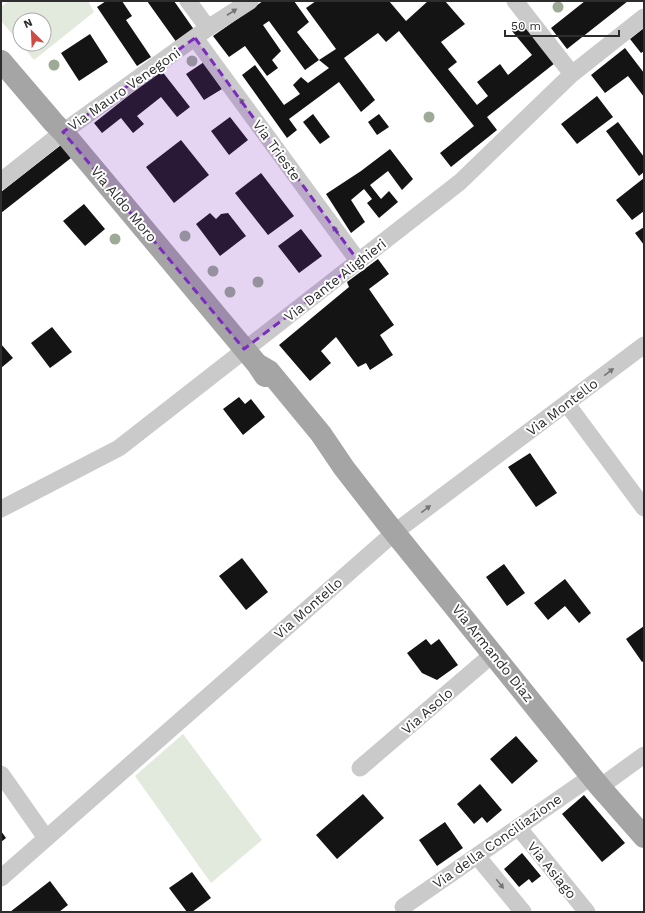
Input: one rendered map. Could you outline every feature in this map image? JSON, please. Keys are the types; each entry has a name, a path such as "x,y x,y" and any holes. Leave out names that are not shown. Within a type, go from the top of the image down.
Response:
{"main road":[{"name":"Via Aldo Moro","path":"1,61 63,132 251,357"},
{"name":"Via Armando Diaz","path":"251,357 269,371 321,434 344,468 395,532 596,781 644,837"}],"street":[{"name":"Via Trieste","path":"188,1 201,33 359,262"},
{"name":"Via Mauro Venegoni","path":"1,181 63,132 201,33 250,1"},
{"path":"515,1 572,74"},
{"name":"Via Dante Alighieri","path":"1,509 119,448 251,357 359,262 460,182 572,74 644,17"},
{"name":"Via Montello","path":"1,878 395,532 644,345"},
{"path":"567,404 644,508"},
{"name":"Via Asolo","path":"360,768 493,654"},
{"name":"Via della Conciliazione","path":"403,907 518,827 644,754"},
{"path":"1,774 46,838"},
{"name":"Via Asiago","path":"518,827 587,912"},
{"path":"477,856 523,912"}],"highlighted area":[{"path":"195,38 359,262 244,349 63,132"}],"shaded area":[{"path":"9,1 88,1 94,12 52,46 52,12 12,12 12,34 1,21 1,7"},
{"path":"28,52 44,52 34,60"},
{"path":"183,734 262,840 211,883 135,776"}],"building":[{"path":"106,1 122,1 132,16 126,20 151,57 137,66 97,7"},
{"path":"147,1 174,1 195,31 177,43"},
{"path":"263,1 294,1 309,22 297,32 319,60 305,70 269,21 263,25 281,51 272,60 278,68 267,76 245,46 229,57 213,36"},
{"path":"316,1 389,1 406,21 428,1 445,1 465,24 441,42 457,62 448,69 477,105 488,96 477,82 500,64 508,75 532,55 512,31 523,22 555,63 487,117 497,130 451,167 440,153 474,126 399,31 386,42 378,33 344,58 375,100 361,112 339,82 289,119 297,130 287,138 242,75 255,65 284,105 300,94 293,85 301,77 308,83 329,68 319,60 336,49 306,8"},
{"path":"585,1 628,1 567,49 551,28"},
{"path":"644,28 644,51 641,53 630,39"},
{"path":"90,34 108,62 79,81 61,53"},
{"path":"625,48 644,73 644,97 628,76 605,93 591,75"},
{"path":"204,62 222,89 204,100 186,74"},
{"path":"161,70 190,107 177,117 161,97 137,116 144,124 133,133 121,118 102,133 94,123"},
{"path":"597,96 613,117 577,144 561,124"},
{"path":"313,114 330,137 320,144 303,122"},
{"path":"379,114 389,127 377,135 368,122"},
{"path":"230,117 248,140 229,155 211,131"},
{"path":"618,122 644,157 644,172 639,176 606,131"},
{"path":"181,140 209,175 174,203 146,167"},
{"path":"61,145 71,158 1,213 1,192"},
{"path":"390,149 413,179 402,190 388,171 370,185 381,199 389,191 398,202 379,218 367,203 372,199 364,189 351,200 365,222 351,233 326,194 361,171"},
{"path":"261,173 294,216 268,235 235,193"},
{"path":"644,178 644,211 632,220 616,200"},
{"path":"84,204 105,229 85,246 63,221"},
{"path":"210,213 216,219 221,214 228,213 246,236 220,256 196,224"},
{"path":"644,227 644,245 635,233"},
{"path":"301,229 322,256 299,273 278,246"},
{"path":"378,259 389,274 369,289 394,325 380,335 393,355 370,370 366,363 358,367 336,337 321,351 331,363 310,381 279,345 349,287 347,282"},
{"path":"52,327 72,352 50,368 31,343"},
{"path":"1,344 13,358 1,368"},
{"path":"239,397 245,404 251,399 265,417 243,435 223,409"},
{"path":"530,453 557,493 536,507 508,467"},
{"path":"242,558 268,592 246,610 219,576"},
{"path":"504,564 525,593 507,606 486,577"},
{"path":"565,579 591,613 579,623 565,606 548,620 534,603"},
{"path":"644,626 644,661 642,662 626,639"},
{"path":"426,639 431,645 439,639 458,665 437,680 422,673 407,653"},
{"path":"516,736 538,761 512,784 490,759"},
{"path":"480,784 502,810 487,823 482,817 474,824 457,804"},
{"path":"363,794 384,818 337,859 316,835"},
{"path":"584,795 625,843 602,862 562,814"},
{"path":"445,822 463,848 437,866 419,840"},
{"path":"1,831 6,838 1,842"},
{"path":"522,853 541,876 532,883 529,879 519,887 504,869"},
{"path":"192,872 211,898 192,912 187,912 169,888"},
{"path":"50,881 68,905 59,912 10,912"}]}
